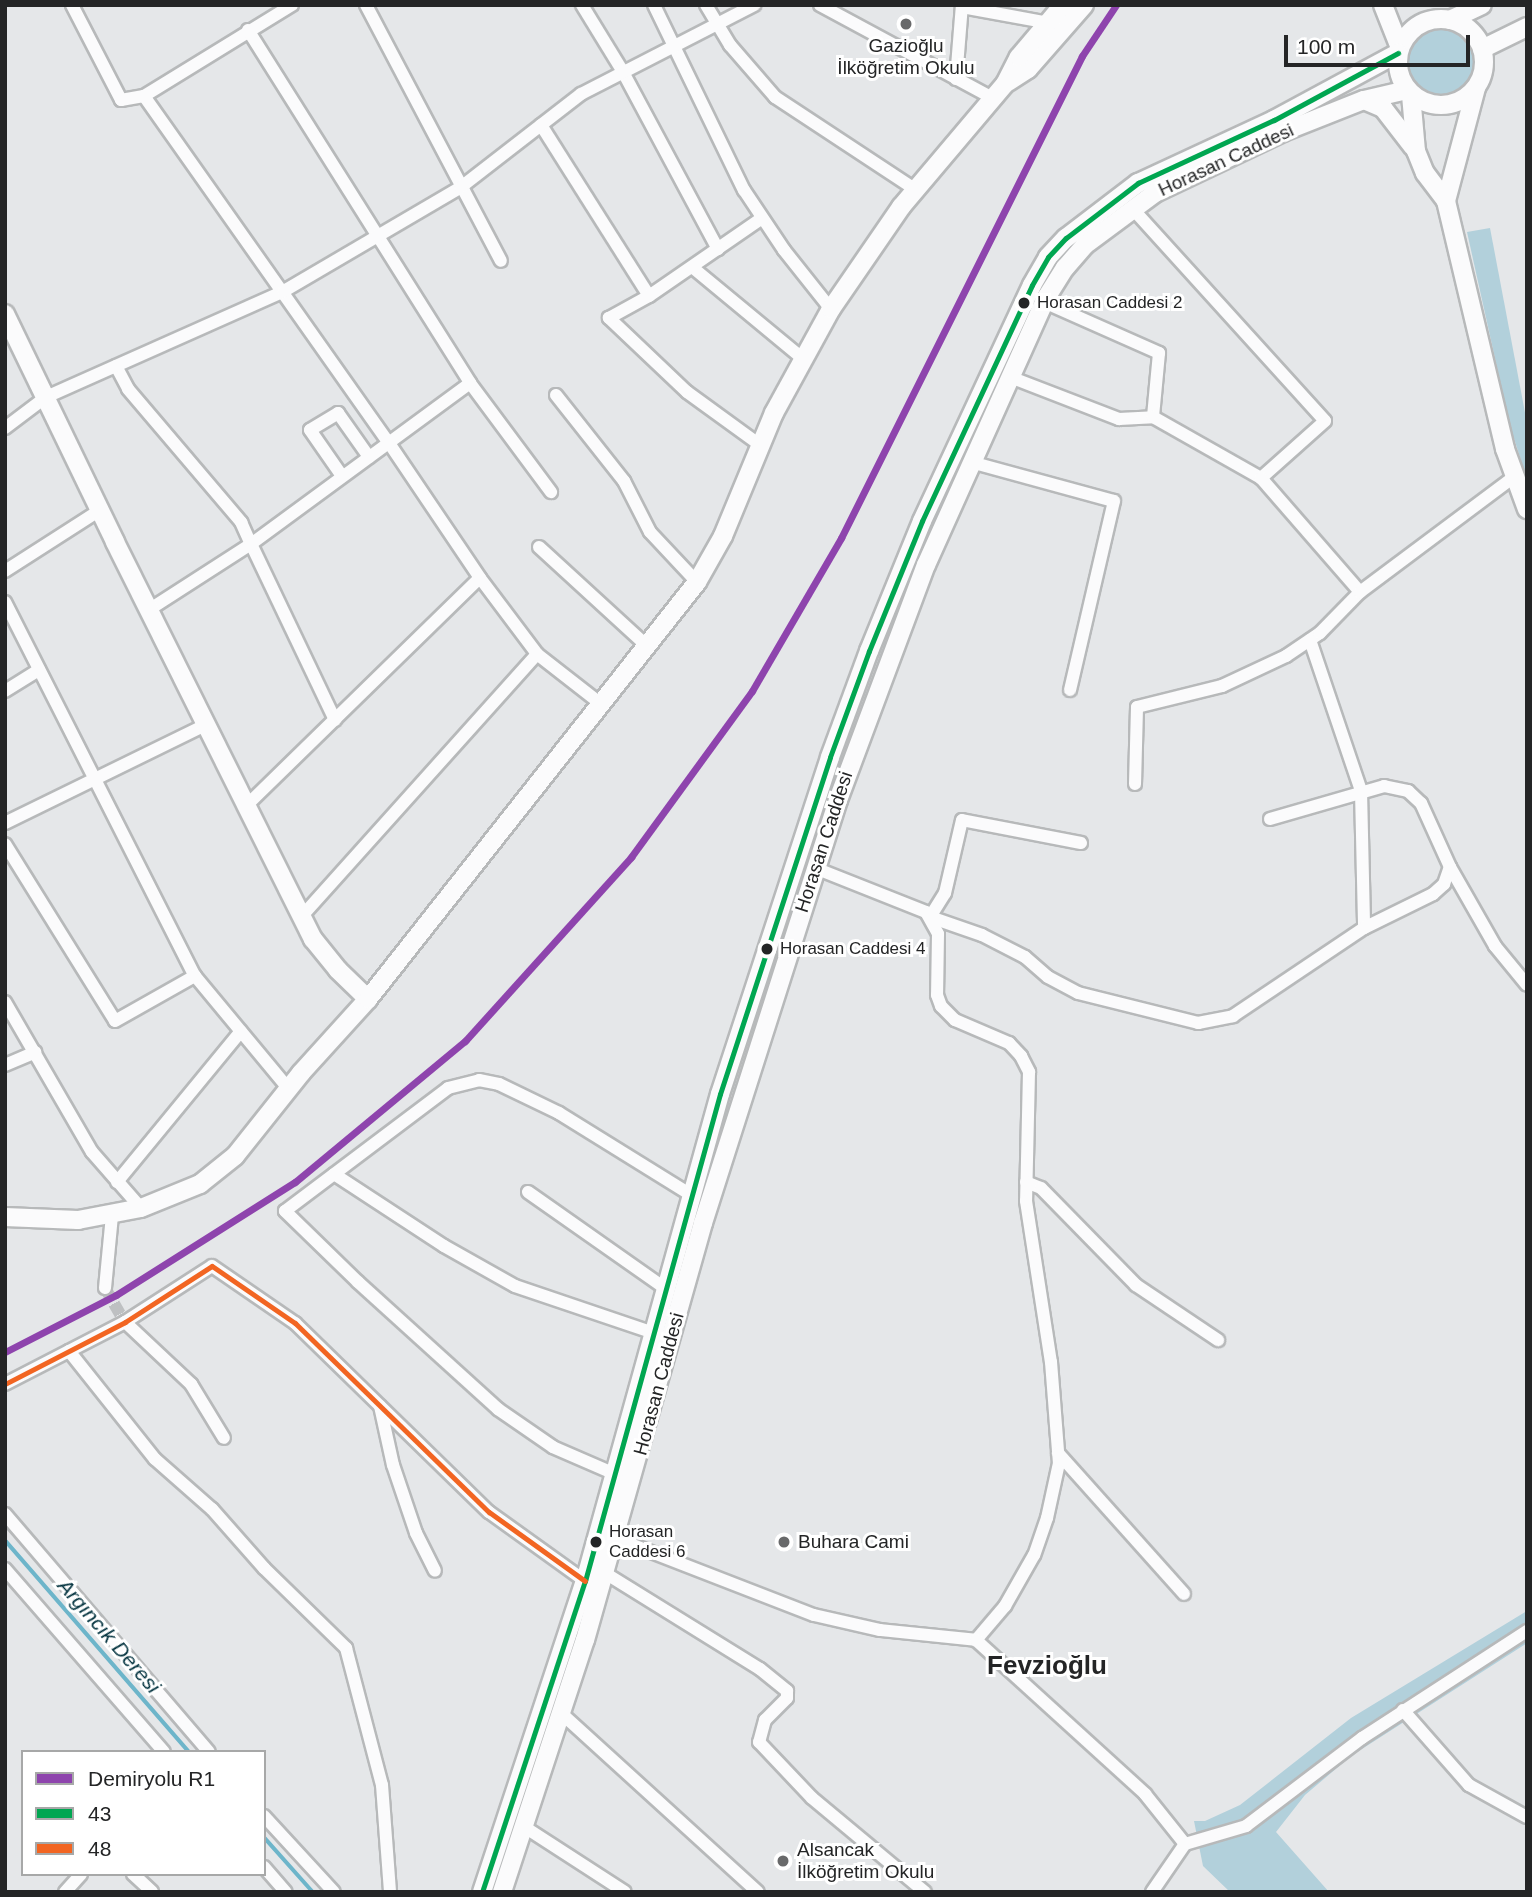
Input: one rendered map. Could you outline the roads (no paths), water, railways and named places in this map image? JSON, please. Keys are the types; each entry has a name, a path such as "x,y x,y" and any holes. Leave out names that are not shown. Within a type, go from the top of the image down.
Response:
{"street":[{"path":"72,5 121,100 144,96 292,5"},
{"path":"366,5 501,261"},
{"path":"582,5 623,72 718,249"},
{"path":"654,5 725,156 762,218 831,309"},
{"path":"706,5 716,25 744,64 775,97 916,190"},
{"path":"5,428 46,397 282,293 461,187 581,94 754,5"},
{"path":"820,5 956,79 999,91"},
{"path":"5,1217 53,1220 112,1215 141,1208 187,1191 224,1167 288,1088 368,999 697,582 723,536 760,445 802,358 831,309 877,240 999,91 1019,57 1063,5"},
{"path":"999,91 1028,69 1084,5"},
{"path":"1383,5 1399,51"},
{"path":"1431,5 1448,19 1470,30 1482,49 1483,71 1446,201"},
{"path":"1416,151 1409,92 1398,71 1399,51 1405,37 1419,24 1448,19 1482,5"},
{"path":"956,79 962,6 1049,23"},
{"path":"1482,49 1527,27"},
{"path":"248,30 376,238 470,383 551,492"},
{"name":"Horasan Caddesi","path":"482,1892 585,1581 691,1195 769,937 869,651 942,478 1040,271 1066,237 1138,183 1274,120 1399,51"},
{"path":"1409,92 1427,104 1445,106 1462,100 1476,88"},
{"name":"Horasan Caddesi","path":"502,1892 605,1573 703,1223 815,868 884,671 971,462 1044,302 1076,254 1132,208 1195,172 1364,100 1409,92"},
{"path":"144,96 389,443 480,578 537,654 600,703"},
{"path":"1364,100 1383,108 1416,151 1425,173 1446,201 1499,423 1527,509"},
{"path":"541,125 649,296"},
{"path":"1132,208 1325,421 1261,478"},
{"path":"760,445 687,392 610,318 649,296 762,218"},
{"path":"692,267 802,358"},
{"path":"1044,302 1160,353 1153,416"},
{"path":"5,314 302,916 325,955 368,999"},
{"path":"116,366 128,389 241,522 335,720"},
{"path":"1010,377 1119,419 1153,416 1261,478 1360,592"},
{"path":"150,609 251,544 470,383"},
{"path":"556,395 624,481 650,532 697,582"},
{"path":"342,476 310,430 338,413 369,457"},
{"path":"971,462 1114,501 1070,690"},
{"path":"1135,784 1137,707 1222,686 1286,656 1334,621 1360,592 1515,476"},
{"path":"5,571 100,510"},
{"path":"539,547 648,647"},
{"path":"247,805 480,578"},
{"path":"5,602 195,976 288,1088"},
{"path":"1310,640 1361,791 1364,928"},
{"path":"302,916 537,654"},
{"path":"5,691 39,670"},
{"path":"5,824 207,724"},
{"path":"1270,819 1361,791 1392,786 1413,794 1422,803 1450,867 1495,946 1527,985"},
{"path":"930,917 945,892 962,820 1081,843"},
{"path":"5,844 115,1021 195,976"},
{"path":"930,917 982,935 1025,957 1048,977 1078,992 1198,1023 1233,1016 1364,928 1439,890 1447,879 1450,867"},
{"path":"815,868 926,912 938,934 937,995 944,1011 955,1020 1009,1043 1026,1063 1030,1082 1026,1182 1051,1362 1058,1453 1052,1500 1034,1555 1005,1606 976,1640"},
{"path":"5,1002 92,1152 141,1208"},
{"path":"117,1182 241,1031"},
{"path":"5,1065 35,1052"},
{"path":"615,1474 553,1447 507,1416 358,1282 285,1211 448,1088 478,1080 499,1084 559,1113 691,1195"},
{"path":"334,1174 444,1246 515,1286 654,1333"},
{"path":"1026,1182 1041,1188 1136,1285 1218,1340"},
{"path":"528,1192 666,1289"},
{"path":"105,1288 112,1215"},
{"path":"5,1384 125,1322 212,1266 295,1323 489,1512 585,1581"},
{"path":"125,1322 191,1384 224,1438"},
{"path":"69,1350 155,1458 212,1509 264,1568 346,1648 382,1785 390,1892"},
{"path":"380,1405 393,1465 416,1533 435,1571"},
{"path":"1058,1453 1184,1594"},
{"path":"5,1514 207,1750"},
{"path":"615,1538 814,1615 880,1630 976,1640 1145,1794 1185,1844"},
{"path":"5,1569 162,1750"},
{"path":"605,1573 760,1669 787,1691 787,1698 765,1720 759,1742 812,1798 925,1892"},
{"path":"1152,1892 1185,1844 1247,1826 1331,1760 1403,1710 1527,1631"},
{"path":"1403,1710 1469,1786 1527,1817"},
{"path":"561,1713 758,1892"},
{"path":"266,1818 334,1892"},
{"path":"523,1826 625,1892"},
{"path":"266,1869 286,1892"},
{"path":"65,1892 79,1876"},
{"path":"136,1876 152,1892"}],"waterway":[{"name":"Argıncık Deresi","path":"5,1540 187,1750"},
{"name":"Argıncık Deresi","path":"266,1839 313,1892"}],"tunnel":[{"path":"105,1288 125,1322"}],"rail line":[{"name":"R1","path":"5,1352 116,1295 295,1182 465,1041 631,857 752,691 841,538 1082,56 1116,5"}],"place":[{"name":"Gazioğlu İlköğretim Okulu","path":"906,24"},
{"name":"Horasan Caddesi 2","path":"1024,303"},
{"name":"Horasan Caddesi 4","path":"767,949"},
{"name":"Horasan Caddesi 6","path":"596,1542"},
{"name":"Buhara Cami","path":"784,1542"},
{"name":"Alsancak İlköğretim Okulu","path":"783,1861"}],"district":[{"name":"Fevzioğlu","path":"1047,1666"}]}
